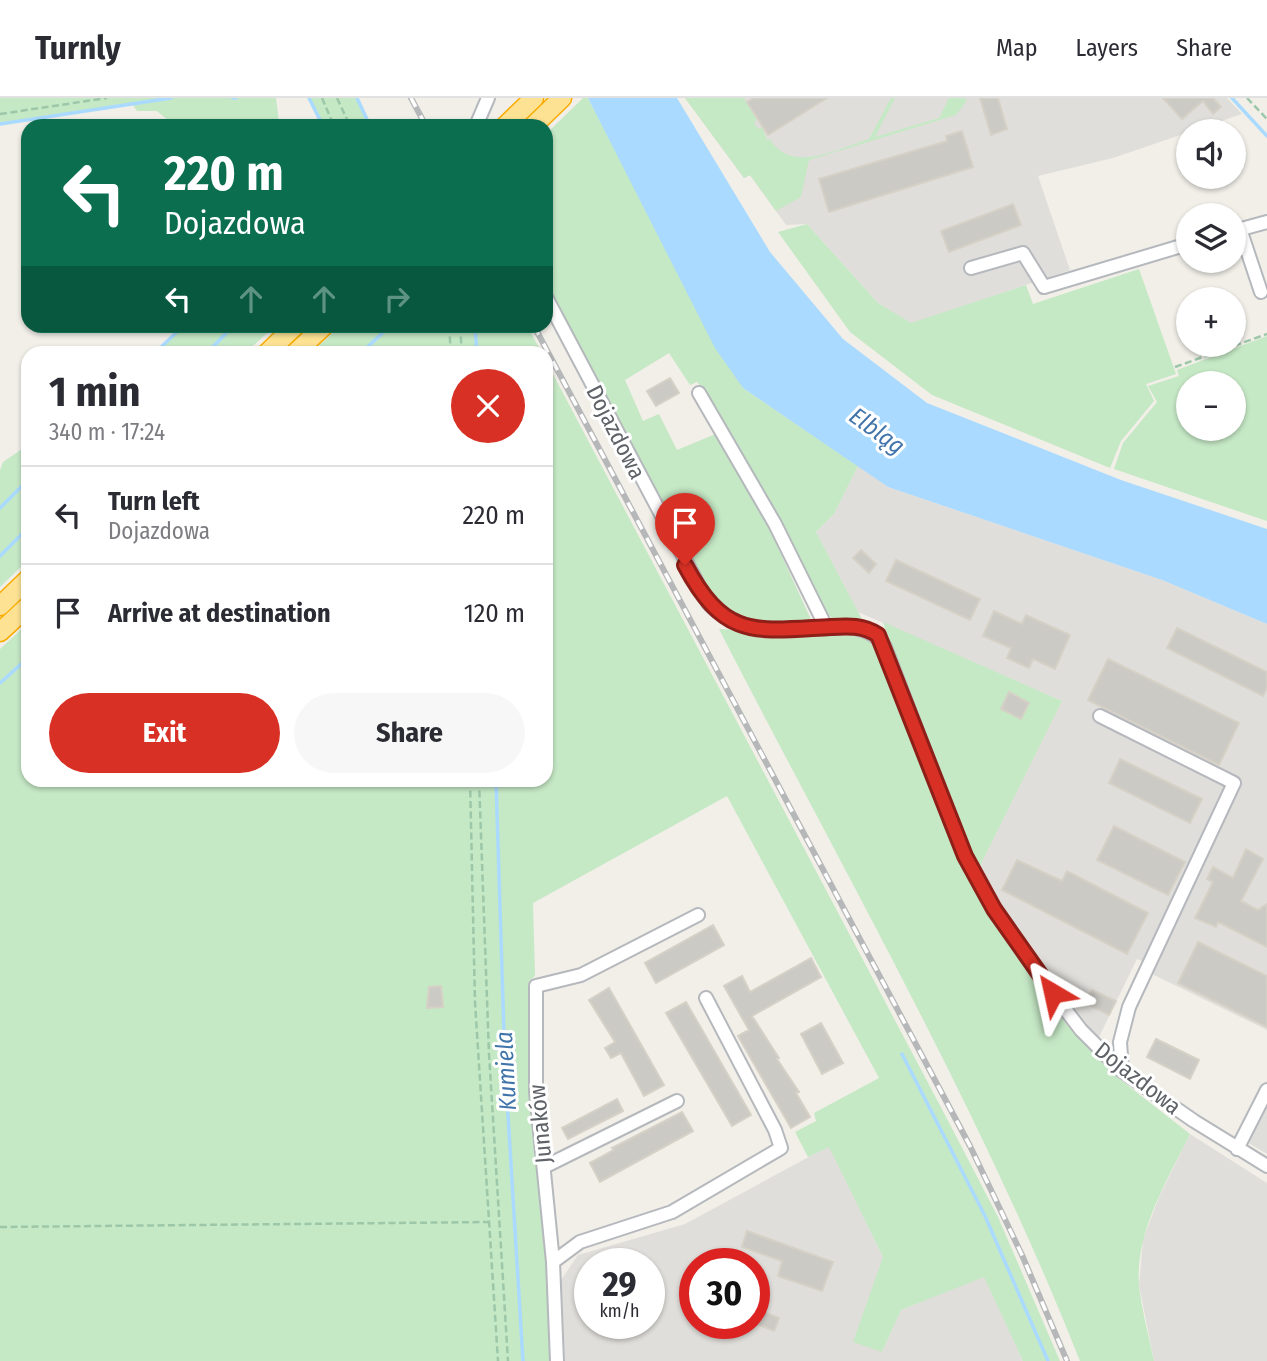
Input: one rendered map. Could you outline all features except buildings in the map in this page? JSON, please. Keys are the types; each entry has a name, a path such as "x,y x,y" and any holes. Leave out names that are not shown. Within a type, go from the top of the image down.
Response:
{"highway":[{"path":"512,119 534,98"},
{"path":"540,119 562,98"},
{"path":"274,346 288,333"},
{"path":"303,346 316,333"},
{"path":"0,606 21,586"},
{"path":"0,632 21,612"}],"street":[{"path":"479,119 488,98"},
{"path":"1246,228 1267,222"},
{"path":"971,268 1023,253 1044,287 1176,248"},
{"path":"1246,253 1261,292"},
{"name":"Dojazdowa","path":"553,310 708,603 736,624 754,629 856,626 878,635 975,876 1039,975 1081,1030 1122,1070 1267,1167"},
{"path":"698,393 775,524 826,627"},
{"path":"1100,716 1234,783 1129,1007 1120,1042 1122,1070"},
{"name":"Junaków","path":"557,1361 553,1262 536,1092 536,986 581,975 698,915"},
{"path":"553,1262 580,1241 672,1212 781,1148 775,1130 706,998"},
{"path":"1237,1149 1267,1090"},
{"path":"544,1167 677,1101"}],"path":[{"path":"0,114 107,98"},
{"path":"321,98 331,119"},
{"path":"337,98 347,119"},
{"path":"1247,98 1267,119"},
{"path":"1175,367 1267,334"},
{"path":"470,787 475,1002 498,1361"},
{"path":"479,787 489,1054 508,1361"},
{"path":"0,1227 489,1222"}],"shaded area":[{"path":"685,98 1227,98 1242,114 1227,119 1176,119 1176,137 1113,158 1038,176 1070,270 911,324 878,303 807,224 786,225 750,175 744,178"},
{"path":"858,466 888,487 1162,580 1267,624 1267,1030 1152,974 1155,966 1137,959 1097,1041 1039,968 977,872 1062,701 858,612 816,532 834,514"},
{"path":"1267,1090 1267,1154 1242,1139"},
{"path":"1190,1134 1267,1183 1267,1361 1154,1361 1139,1285 1143,1240 1159,1197"},
{"path":"829,1146 883,1257 882,1352 901,1310 984,1276 1023,1361 565,1361 561,1280 574,1261 574,1339 665,1339 665,1248 602,1248 685,1224"}],"green space":[{"path":"0,98 276,98 279,119 167,119 157,111 137,111 133,105 0,124"},
{"path":"309,98 357,98 367,119 320,119"},
{"path":"583,98 588,98 743,388 858,466 834,514 816,532 863,621 834,620 824,611 710,397 697,382 690,385 669,353 625,380 643,421 659,414 677,450 718,433 758,504 813,624 750,625 713,604 553,305 553,127"},
{"path":"685,98 744,98 757,120 754,122 758,129 762,127 767,140 770,139 779,150 803,157 816,156 869,139 891,98 895,98 875,137 939,118 949,98 966,98 966,102 956,115 809,160 801,197 776,211 750,175 744,178"},
{"path":"807,224 878,303 911,323 1026,285 1033,304 1139,269 1176,374 1146,384 1154,401 1121,441 1110,468 932,395 850,332 778,232"},
{"path":"175,333 267,333 253,346 162,346"},
{"path":"332,333 531,333 538,346 319,346"},
{"path":"1267,336 1267,521 1114,469 1123,443 1157,402 1148,386 1176,377 1176,441 1246,441 1246,371 1177,371 1211,357 1246,357 1246,344"},
{"path":"553,374 998,1217 1060,1361 1023,1361 984,1277 901,1310 882,1352 853,1342 883,1257 829,1147 808,1157 795,1132 816,1121 814,1113 879,1078 727,796 533,903 535,976 529,981 531,1094 546,1234 551,1361 0,1361 0,649 21,630 21,787 553,787"},
{"path":"21,450 21,567 0,587 0,470 3,462"},
{"path":"883,622 1062,701 977,872 955,822"},
{"path":"719,629 877,637 940,817 992,920 1066,1024 1117,1077 1190,1134 1154,1207 1142,1246 1139,1286 1154,1361 1080,1361 1041,1267 955,1082"}],"water":[{"name":"Elbląg","path":"588,98 677,98 770,252 843,339 927,403 1121,480 1267,529 1267,624 1162,580 888,487 743,388 715,348"}],"waterway":[{"path":"33,119 171,98"},
{"path":"309,98 320,119"},
{"name":"Kumiela","path":"357,98 367,119"},
{"path":"1232,98 1267,136"},
{"path":"0,124 21,121"},
{"path":"162,346 176,333"},
{"path":"214,346 226,333"},
{"path":"369,346 382,333"},
{"name":"Kumiela","path":"476,333 476,346"},
{"path":"0,508 21,487"},
{"path":"0,556 21,535"},
{"path":"0,683 21,664"},
{"name":"Kumiela","path":"496,787 505,1066 523,1361"},
{"path":"902,1054 985,1216 1048,1361"}],"railway":[{"path":"411,98 422,119"},
{"path":"538,333 545,346"},
{"path":"553,362 970,1146 1022,1255 1067,1361"}],"route":[{"path":"685,565 708,603 736,624 776,631 856,626 867,628 878,635 885,646 965,856 994,909 1053,993"}]}
